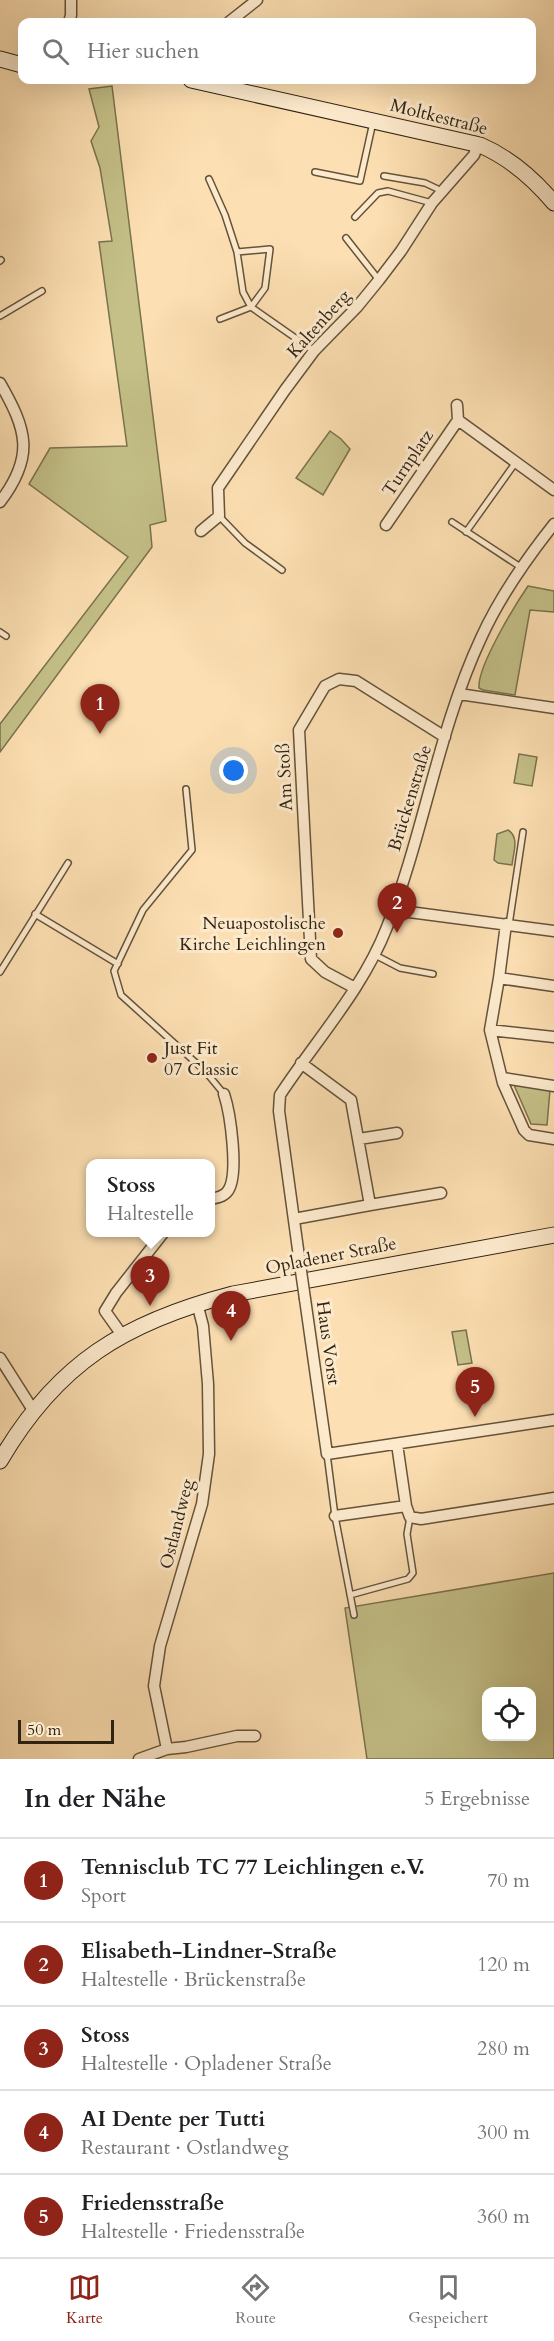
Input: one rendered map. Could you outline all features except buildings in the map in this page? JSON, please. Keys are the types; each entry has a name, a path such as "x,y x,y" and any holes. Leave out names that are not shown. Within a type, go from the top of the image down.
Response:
{"main road":[{"path":"0,59 18,64"},
{"name":"Moltkestraße","path":"209,84 478,144 508,159 534,180 554,203"},
{"name":"Opladener Straße","path":"0,1461 33,1410 60,1380 122,1335 151,1321 197,1303 254,1290 554,1235"}],"street":[{"path":"70,18 71,0"},
{"path":"234,18 257,0"},
{"name":"Kaltenberg","path":"219,516 218,488 285,390 314,351 380,280 432,203 474,155 478,144"},
{"path":"0,384 18,414 25,444 17,476 0,502"},
{"name":"Turnplatz","path":"386,525 458,420 458,405"},
{"name":"Turnplatz","path":"458,420 554,490"},
{"path":"201,531 219,516"},
{"name":"Brückenstraße","path":"291,1078 355,988 375,954 394,910 445,737 480,639 492,615 522,568 554,524"},
{"name":"Am Stoß","path":"355,988 325,972 311,959 299,730 325,686 339,679 356,681 445,737"},
{"path":"459,694 554,708"},
{"path":"394,910 554,931"},
{"path":"508,925 490,1030 503,1083 524,1130 529,1135 554,1138"},
{"path":"499,978 554,987"},
{"path":"490,1030 554,1038"},
{"path":"301,1063 351,1100 370,1205"},
{"name":"Haus Vorst","path":"291,1078 279,1095 279,1111 327,1454"},
{"path":"503,1078 554,1086"},
{"path":"215,1198 227,1192 232,1177 232,1132 224,1094"},
{"path":"359,1139 397,1133"},
{"path":"294,1219 441,1193"},
{"path":"122,1335 105,1311 156,1237"},
{"name":"Ostlandweg","path":"167,1749 154,1686 160,1646 202,1504 209,1454 208,1384 203,1326 197,1303"},
{"path":"0,1358 33,1410"},
{"path":"327,1454 554,1420"},
{"path":"397,1444 408,1512"},
{"path":"335,1516 408,1512 421,1519 554,1498"},
{"path":"139,1759 167,1749 186,1748 237,1736 255,1736"}],"lane":[{"path":"315,172 360,181 373,121"},
{"path":"384,176 425,183 442,191"},
{"path":"209,179 225,215 237,252 243,292 251,307 314,351"},
{"path":"355,217 378,193 388,191 432,203"},
{"path":"346,238 380,280"},
{"path":"220,319 251,307 265,288 270,249 237,252"},
{"path":"0,316 42,291"},
{"path":"466,532 516,462"},
{"path":"219,516 245,543 282,570"},
{"path":"452,522 522,568"},
{"path":"0,632 6,636"},
{"path":"186,789 192,850 143,910 114,971 122,994 205,1071 224,1094"},
{"path":"508,925 523,832"},
{"path":"0,972 68,863"},
{"path":"35,914 118,964"},
{"path":"375,954 400,968 433,974"},
{"name":"Haus Vorst","path":"327,1454 335,1516 354,1615"},
{"path":"350,1595 408,1579 413,1573 408,1512"}],"shaded area":[{"path":"112,86 166,521 150,525 152,547 0,752 0,724 128,557 29,484 50,448 127,446 99,242 112,241 100,168 91,141 99,127 89,89"},
{"path":"330,431 350,449 323,495 296,478"},
{"path":"528,586 554,591 554,612 530,610 515,695 483,690 479,688 480,678 490,652"},
{"path":"519,754 537,757 532,786 514,783"},
{"path":"508,830 515,841 512,865 498,863 494,860 497,834"},
{"path":"514,1085 550,1090 547,1125 531,1124"},
{"path":"466,1330 472,1363 458,1365 452,1332"},
{"path":"554,1573 554,1759 367,1759 345,1608"}],"place":[{"name":"Tennisclub TC 77 Leichlingen e.V.","path":"100,734"},
{"name":"Neuapostolische Kirche Leichlingen","path":"338,933"},
{"name":"Elisabeth-Lindner-Straße","path":"397,933"},
{"name":"Just Fit 07 Classic","path":"152,1058"},
{"name":"Stoss","path":"150,1306"},
{"name":"AI Dente per Tutti","path":"231,1341"},
{"name":"Friedensstraße","path":"475,1417"}]}
